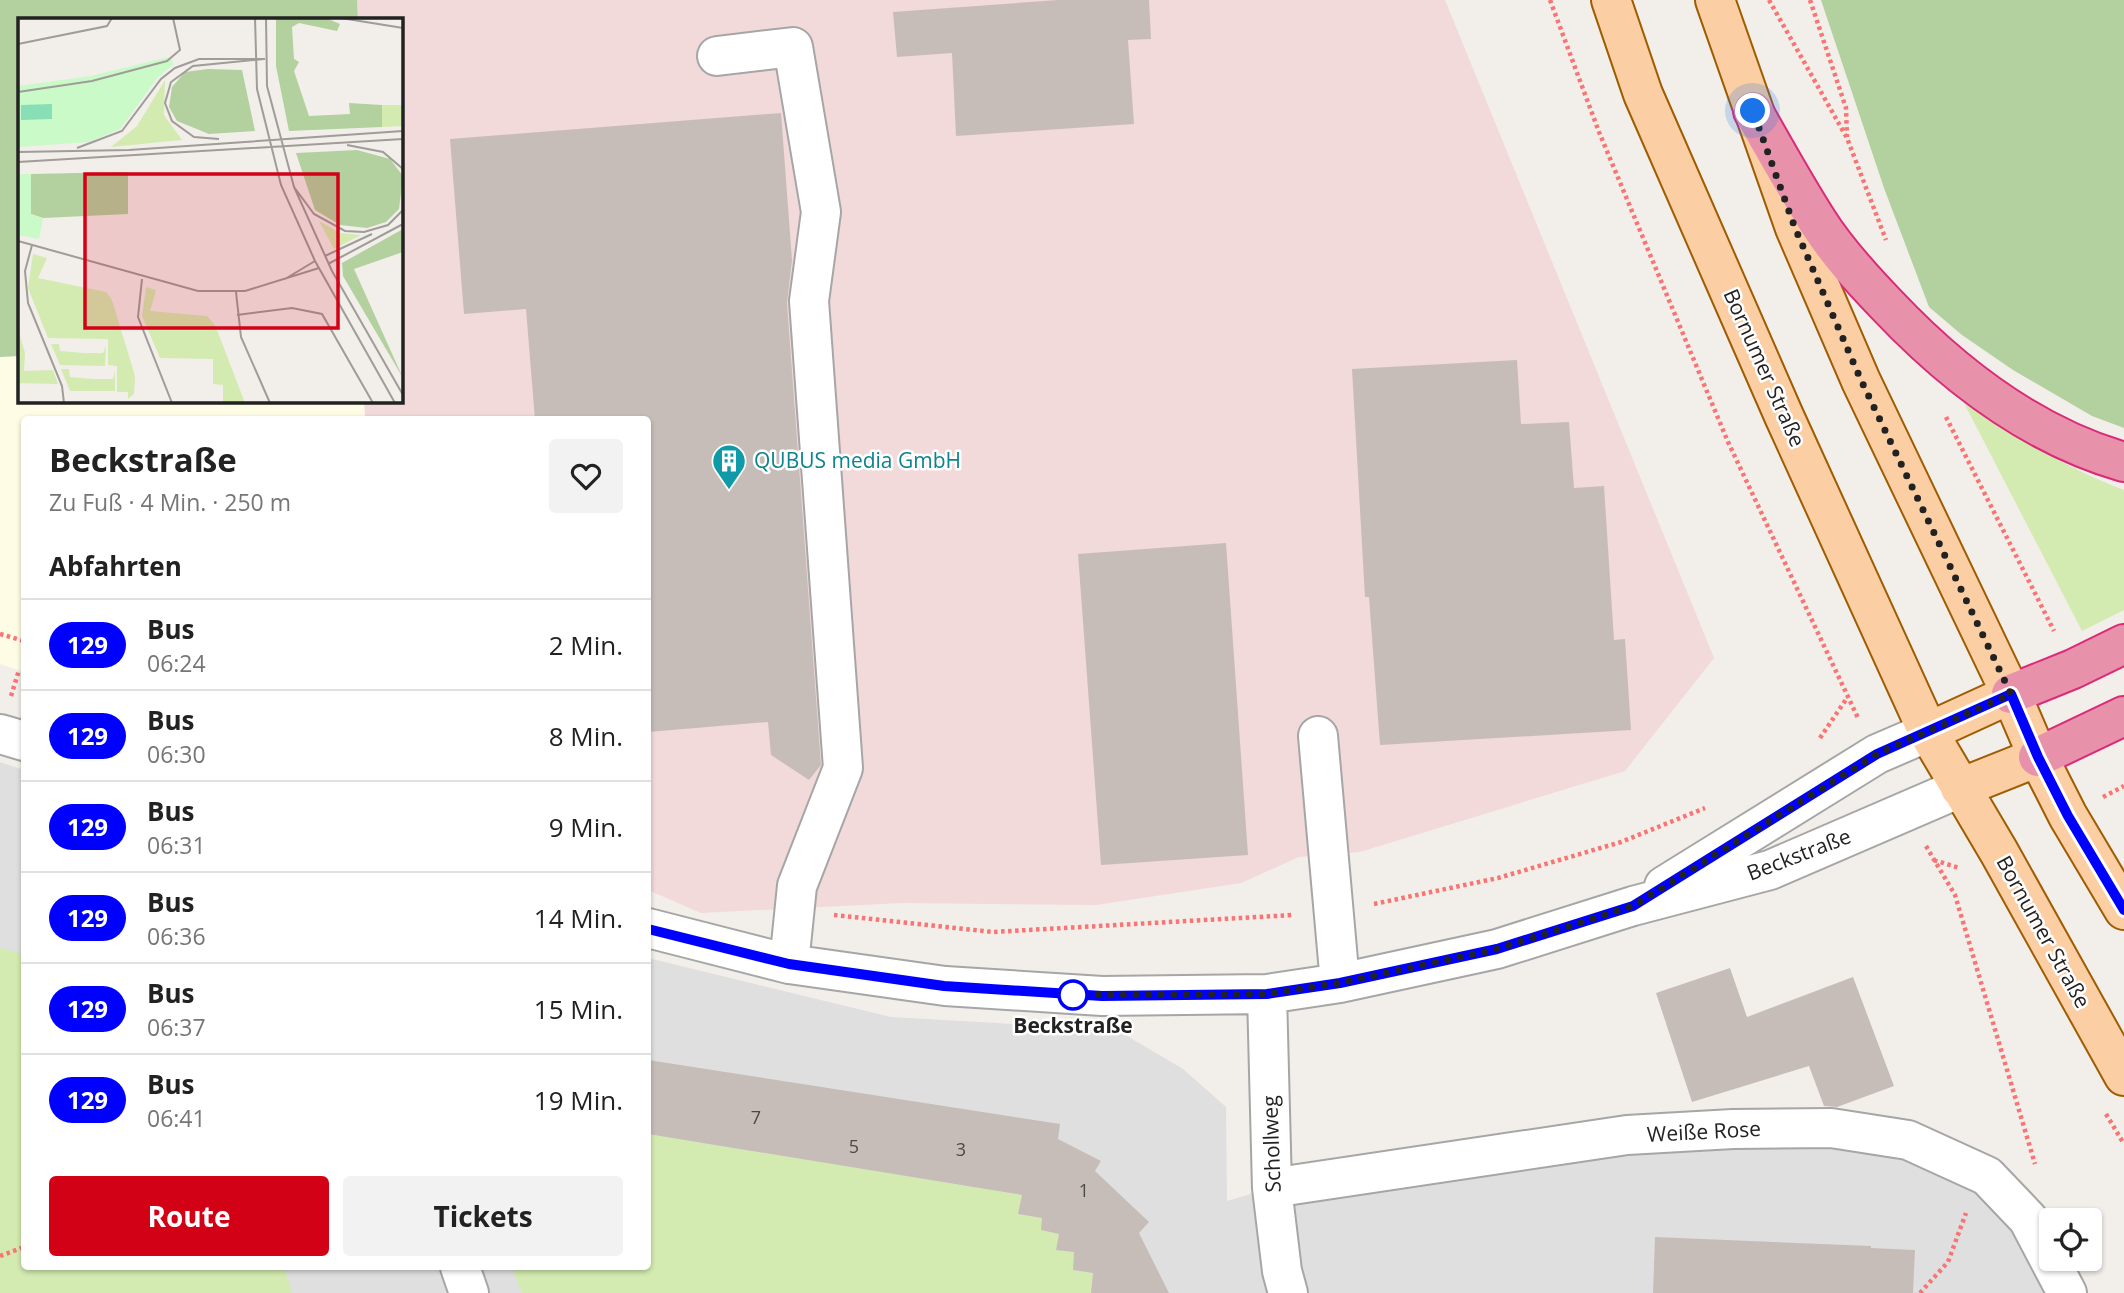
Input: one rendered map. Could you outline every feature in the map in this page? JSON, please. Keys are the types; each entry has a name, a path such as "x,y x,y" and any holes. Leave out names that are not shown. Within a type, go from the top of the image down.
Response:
{"highway":[{"path":"1753,111 1819,223 1859,276 1915,335 1977,388 2038,427 2103,456 2124,462"},
{"path":"2011,694 2073,669 2124,644"},
{"path":"2038,757 2124,716"}],"main road":[{"name":"Bornumer Straße","path":"1611,0 1643,94 1784,416 1928,732 1999,852 2124,1076"},
{"path":"1715,0 1795,228 1861,380 2011,694 2038,757 2068,816 2124,910"},
{"path":"1928,732 2011,694"},
{"path":"1960,789 2038,757"}],"street":[{"path":"717,56 793,47 821,212 810,301 843,768 797,886 789,964"},
{"name":"Beckstraße","path":"1633,906 1877,754 1928,732"},
{"path":"0,734 21,740"},
{"path":"1318,736 1340,983"},
{"name":"Beckstraße","path":"651,930 789,964 933,985 1102,996 1267,994 1340,983 1497,949 1633,906 1770,870 1960,789"},
{"name":"Schollweg","path":"1267,994 1272,1188 1282,1271 1288,1293"},
{"name":"Weiße Rose","path":"1272,1188 1627,1135 1733,1129 1831,1128 1908,1140 1987,1176 2028,1219 2067,1293"},
{"path":"461,1270 469,1293"}],"path":[{"path":"1550,0 1599,132 1728,442 1847,698 1877,754"},
{"path":"1769,0 1847,138 1887,242"},
{"path":"1810,0 1846,108 1847,138"},
{"path":"1943,410 2073,669"},
{"path":"0,634 21,640"},
{"path":"1906,811 1955,895 2038,1173 2028,1219"},
{"path":"1920,1293 1948,1262 1980,1173"},
{"path":"0,1256 21,1248"}],"shaded area":[{"path":"357,0 1445,0 1714,658 1625,771 1360,852 1299,857 1241,883 1096,905 902,903 701,913 651,891 651,416 365,416 364,402 402,402 402,18 358,18"},
{"path":"18,356 18,402 364,402 365,416 21,416 21,671 0,664 0,357"},
{"path":"0,762 21,769 21,1270 651,1270 651,959 891,1017 1117,1030 1183,1069 1226,1107 1227,1201 1272,1188 1831,1128 1987,1176 2039,1252 2039,1271 2052,1271 2067,1293 0,1293"}],"green space":[{"path":"0,0 357,0 358,18 18,18 18,356 0,357"},
{"path":"1821,0 2124,0 2124,428 2092,416 2013,370 1962,335 1929,307 1884,188"},
{"path":"1963,401 2040,450 2124,490 2124,610 2082,631"},
{"path":"0,948 21,953 21,1270 285,1270 292,1293 0,1293"},
{"path":"651,1134 1022,1195 1018,1214 1042,1218 1041,1230 1059,1234 1056,1249 1074,1252 1073,1270 1093,1273 1091,1293 522,1293 513,1270 651,1270"}],"building":[{"path":"1058,0 1149,0 1151,39 1128,40 1134,124 956,136 952,53 897,57 893,12"},
{"name":"QUBUS media GmbH","path":"781,113 792,260 787,303 821,765 809,780 771,755 768,722 651,732 651,416 535,416 526,309 464,314 450,139"},
{"path":"1517,360 1521,424 1569,422 1574,488 1604,486 1614,640 1625,639 1631,730 1380,745 1369,597 1365,597 1352,369"},
{"path":"1226,543 1248,855 1101,865 1078,554"},
{"path":"1730,968 1747,1017 1853,977 1894,1086 1837,1107 1824,1106 1809,1066 1692,1102 1656,993"},
{"path":"651,1060 1060,1124 1058,1139 1101,1161 1095,1171 1149,1222 1139,1233 1169,1293 1091,1293 1093,1273 1073,1270 1074,1252 1056,1250 1059,1234 1041,1230 1042,1218 1018,1214 1022,1195 651,1134"},
{"path":"1655,1237 1915,1250 1913,1293 1653,1293"}],"bus line":[{"name":"129","path":"651,930 789,964 944,986 1102,996 1267,994 1340,983 1497,949 1633,906 1877,754 2011,694 2038,757 2068,816 2124,910"}],"place":[{"name":"QUBUS media GmbH","path":"729,491"},
{"name":"Beckstraße","path":"1073,995"}],"route":[{"path":"1073,995 1267,994 1340,983 1497,949 1633,906 1877,754 2011,694 1861,380 1795,228 1753,111"}]}
